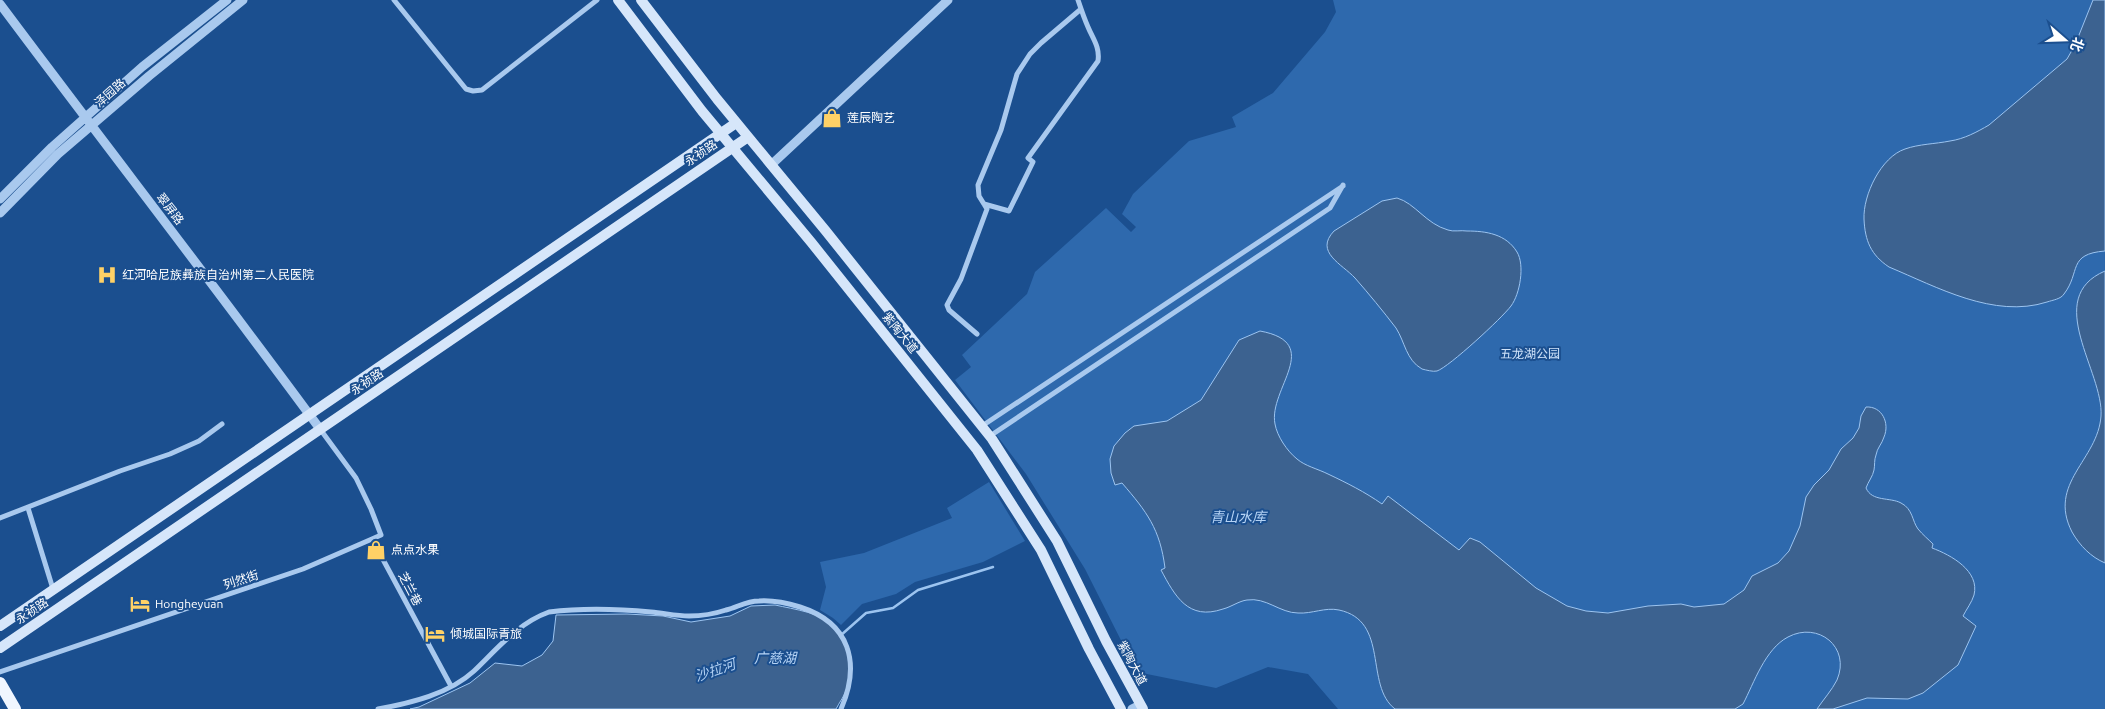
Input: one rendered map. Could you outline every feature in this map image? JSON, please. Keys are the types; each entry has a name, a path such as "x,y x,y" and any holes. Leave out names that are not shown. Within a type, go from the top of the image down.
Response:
{"main road":[{"name":"紫陶大道","path":"618,0 720,133 946,409 996,478 1041,550 1121,709"},
{"name":"紫陶大道","path":"641,0 736,123 990,436 1058,541 1138,708"},
{"name":"永祯路","path":"0,626 736,123"},
{"name":"永祯路","path":"0,648 748,137"},
{"path":"0,683 15,709"}],"street":[{"name":"泽园路","path":"0,199 52,147 142,67 227,0"},
{"name":"泽园路","path":"0,212 58,154 149,76 243,0"},
{"path":"394,0 466,89 476,92 482,90 596,0"},
{"path":"771,165 948,0"},
{"path":"983,204 1009,211 1033,162 1028,158 1098,61 1096,41 1078,0"},
{"name":"翠屏路","path":"0,4 320,429"},
{"path":"977,334 949,310 947,305 962,279 987,209 979,196 978,185 1001,130 1017,74 1030,54 1081,9"},
{"path":"982,426 1343,185 1330,208 990,436"},
{"path":"0,518 120,471 170,454 199,441 222,424"},
{"path":"320,429 356,478 368,501 381,534 372,539"},
{"path":"28,508 54,589"},
{"name":"列然街","path":"0,672 285,576 372,539"},
{"name":"芝兰巷","path":"372,539 451,686"},
{"path":"378,709 419,700 451,686 474,671 511,635 541,615 549,612 618,610 653,612 676,616 700,616 726,611 747,602 776,602 794,605 816,613 830,621 839,632 848,648 850,678 847,696 841,709"}],"green space":[{"name":"五龙湖公园","path":"1333,0 2105,0 2105,709 1338,709 1308,674 1268,667 1216,688 1137,672 1085,569 1026,474 955,380 971,367 962,355 1027,294 1035,272 1106,208 1131,232 1136,227 1122,214 1133,194 1189,141 1236,127 1232,117 1273,93 1325,32 1336,12"},
{"path":"989,482 1025,541 983,562 915,582 896,594 862,604 841,625 820,610 826,587 820,562 864,553 952,518 947,508"}],"water":[{"path":"2093,0 2105,0 2105,251 2093,253 2080,260 2069,286 2061,297 2027,306 2007,307 1986,304 1946,291 1889,267 1878,258 1870,247 1864,219 1864,209 1870,188 1881,168 1896,153 1905,149 1960,139 1989,125 2067,59 2075,45"},
{"path":"1397,198 1409,204 1433,223 1448,230 1474,231 1501,237 1517,252 1521,264 1519,287 1511,306 1475,342 1437,371 1422,369 1412,361 1396,328 1355,278 1337,263 1328,251 1329,238 1334,231 1382,201"},
{"path":"2105,271 2105,563 2091,554 2075,537 2066,515 2066,499 2069,485 2098,432 2101,416 2094,379 2080,337 2077,317 2078,299 2087,283"},
{"name":"青山水库","path":"1260,331 1279,337 1289,346 1291,356 1289,369 1275,410 1275,424 1283,443 1297,459 1356,488 1382,504 1388,496 1459,550 1470,538 1480,542 1536,588 1567,606 1586,611 1608,613 1648,606 1681,604 1694,607 1724,604 1744,590 1752,576 1778,563 1789,551 1800,526 1806,497 1814,485 1829,470 1841,449 1853,438 1859,428 1861,416 1866,407 1872,407 1883,416 1886,432 1866,488 1872,495 1882,499 1897,501 1908,508 1918,529 1933,544 1932,548 1955,560 1968,571 1975,586 1974,595 1963,616 1976,626 1958,665 1923,693 1908,699 1867,698 1833,709 1817,709 1837,680 1840,668 1839,657 1836,648 1829,640 1810,632 1799,633 1780,642 1761,667 1743,704 1735,709 1395,709 1386,698 1380,685 1371,640 1365,627 1355,616 1334,609 1303,613 1291,612 1254,600 1244,601 1211,612 1201,612 1184,604 1172,589 1161,570 1165,568 1163,554 1151,522 1139,503 1122,483 1115,485 1111,473 1110,459 1114,446 1125,433 1134,426 1167,421 1201,400 1239,340"},
{"name":"广慈湖","path":"775,605 816,615 831,623 841,634 848,657 849,674 846,691 836,709 410,709 419,707 470,683 495,663 522,666 542,655 553,641 556,615 627,614 663,616 691,622 730,616 751,606"}],"waterway":[{"name":"沙拉河","path":"840,636 866,613 893,608 918,590 993,567"}],"place":[{"name":"莲辰陶艺","path":"832,118"},
{"name":"红河哈尼族彝族自治州第二人民医院","path":"107,275"},
{"name":"点点水果","path":"376,550"},
{"name":"Hongheyuan","path":"140,604"},
{"name":"倾城国际青旅","path":"435,634"}]}
